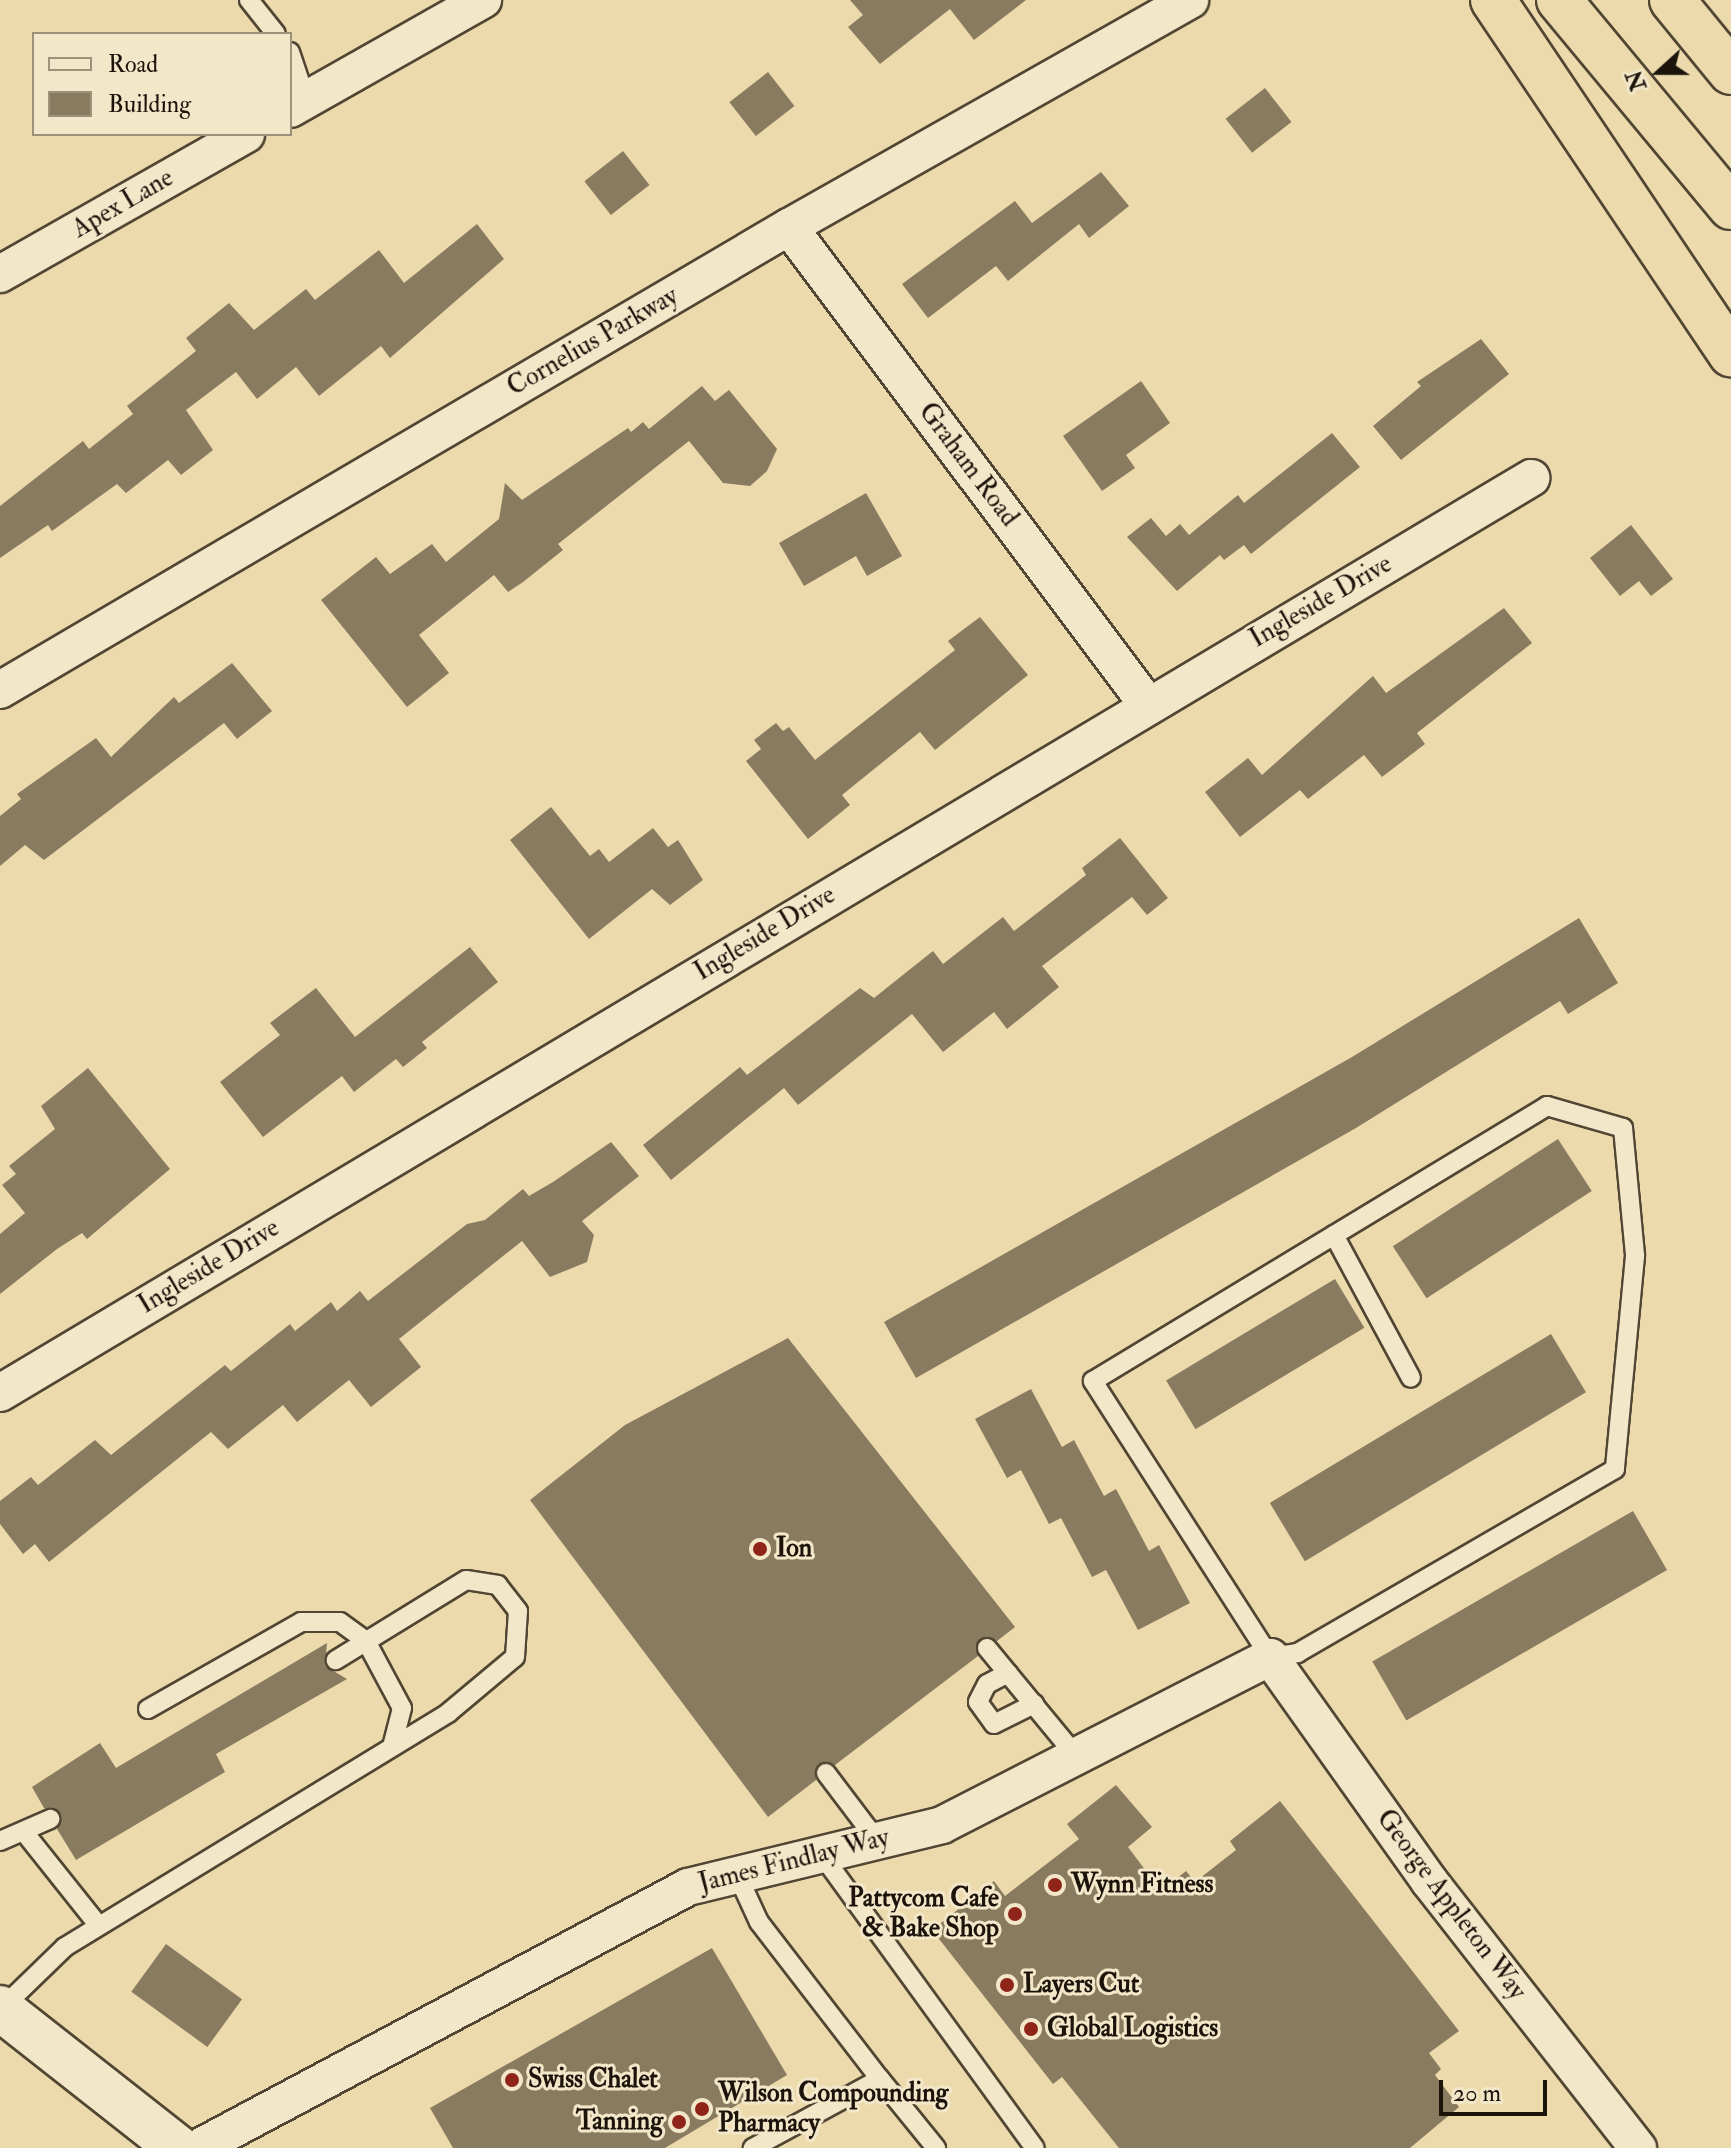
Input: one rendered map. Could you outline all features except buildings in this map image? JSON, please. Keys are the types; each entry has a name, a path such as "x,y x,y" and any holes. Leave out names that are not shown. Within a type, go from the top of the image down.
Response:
{"highway":[{"path":"1493,0 1731,354"},
{"path":"1559,0 1731,207"},
{"path":"1672,0 1731,72"}],"main road":[{"path":"1,2008 178,2148"}],"street":[{"path":"298,105 483,0"},
{"name":"Cornelius Parkway","path":"0,690 789,227 1190,0"},
{"name":"Apex Lane","path":"0,274 242,136"},
{"name":"Graham Road","path":"789,227 1147,704"},
{"name":"Ingleside Drive","path":"0,1393 1147,704 1531,478"},
{"name":"James Findlay Way","path":"198,2148 688,1887 819,1851 942,1825 1270,1657"},
{"name":"George Appleton Way","path":"1270,1657 1430,1882 1638,2148"}],"lane":[{"path":"249,0 274,32"},
{"path":"292,65 298,105"},
{"path":"1547,1106 1623,1128 1635,1256 1615,1469 1298,1653 1270,1657 1093,1381 1547,1106"},
{"path":"1334,1235 1411,1378"},
{"path":"1,2008 65,1947 448,1713 515,1657 518,1611 498,1585 466,1580 336,1660"},
{"path":"148,1709 301,1622 340,1622 366,1641 402,1708 392,1747"},
{"path":"987,1648 1076,1756"},
{"path":"1008,1673 987,1684 978,1702 994,1724 1034,1704"},
{"path":"826,1773 876,1839"},
{"path":"0,1841 50,1819"},
{"path":"24,1832 99,1926"},
{"path":"819,1851 1035,2148"},
{"path":"736,1872 759,1922 936,2148"},
{"path":"753,2148 880,2079"}],"place":[{"name":"Ion","path":"760,1549"},
{"name":"Wynn Fitness","path":"1055,1885"},
{"name":"Pattycom Cafe & Bake Shop","path":"1015,1914"},
{"name":"Layers Cut","path":"1007,1985"},
{"name":"Global Logistics","path":"1031,2029"},
{"name":"Swiss Chalet","path":"512,2080"},
{"name":"Wilson Compounding Pharmacy","path":"702,2109"},
{"name":"Tanning","path":"679,2122"}]}
